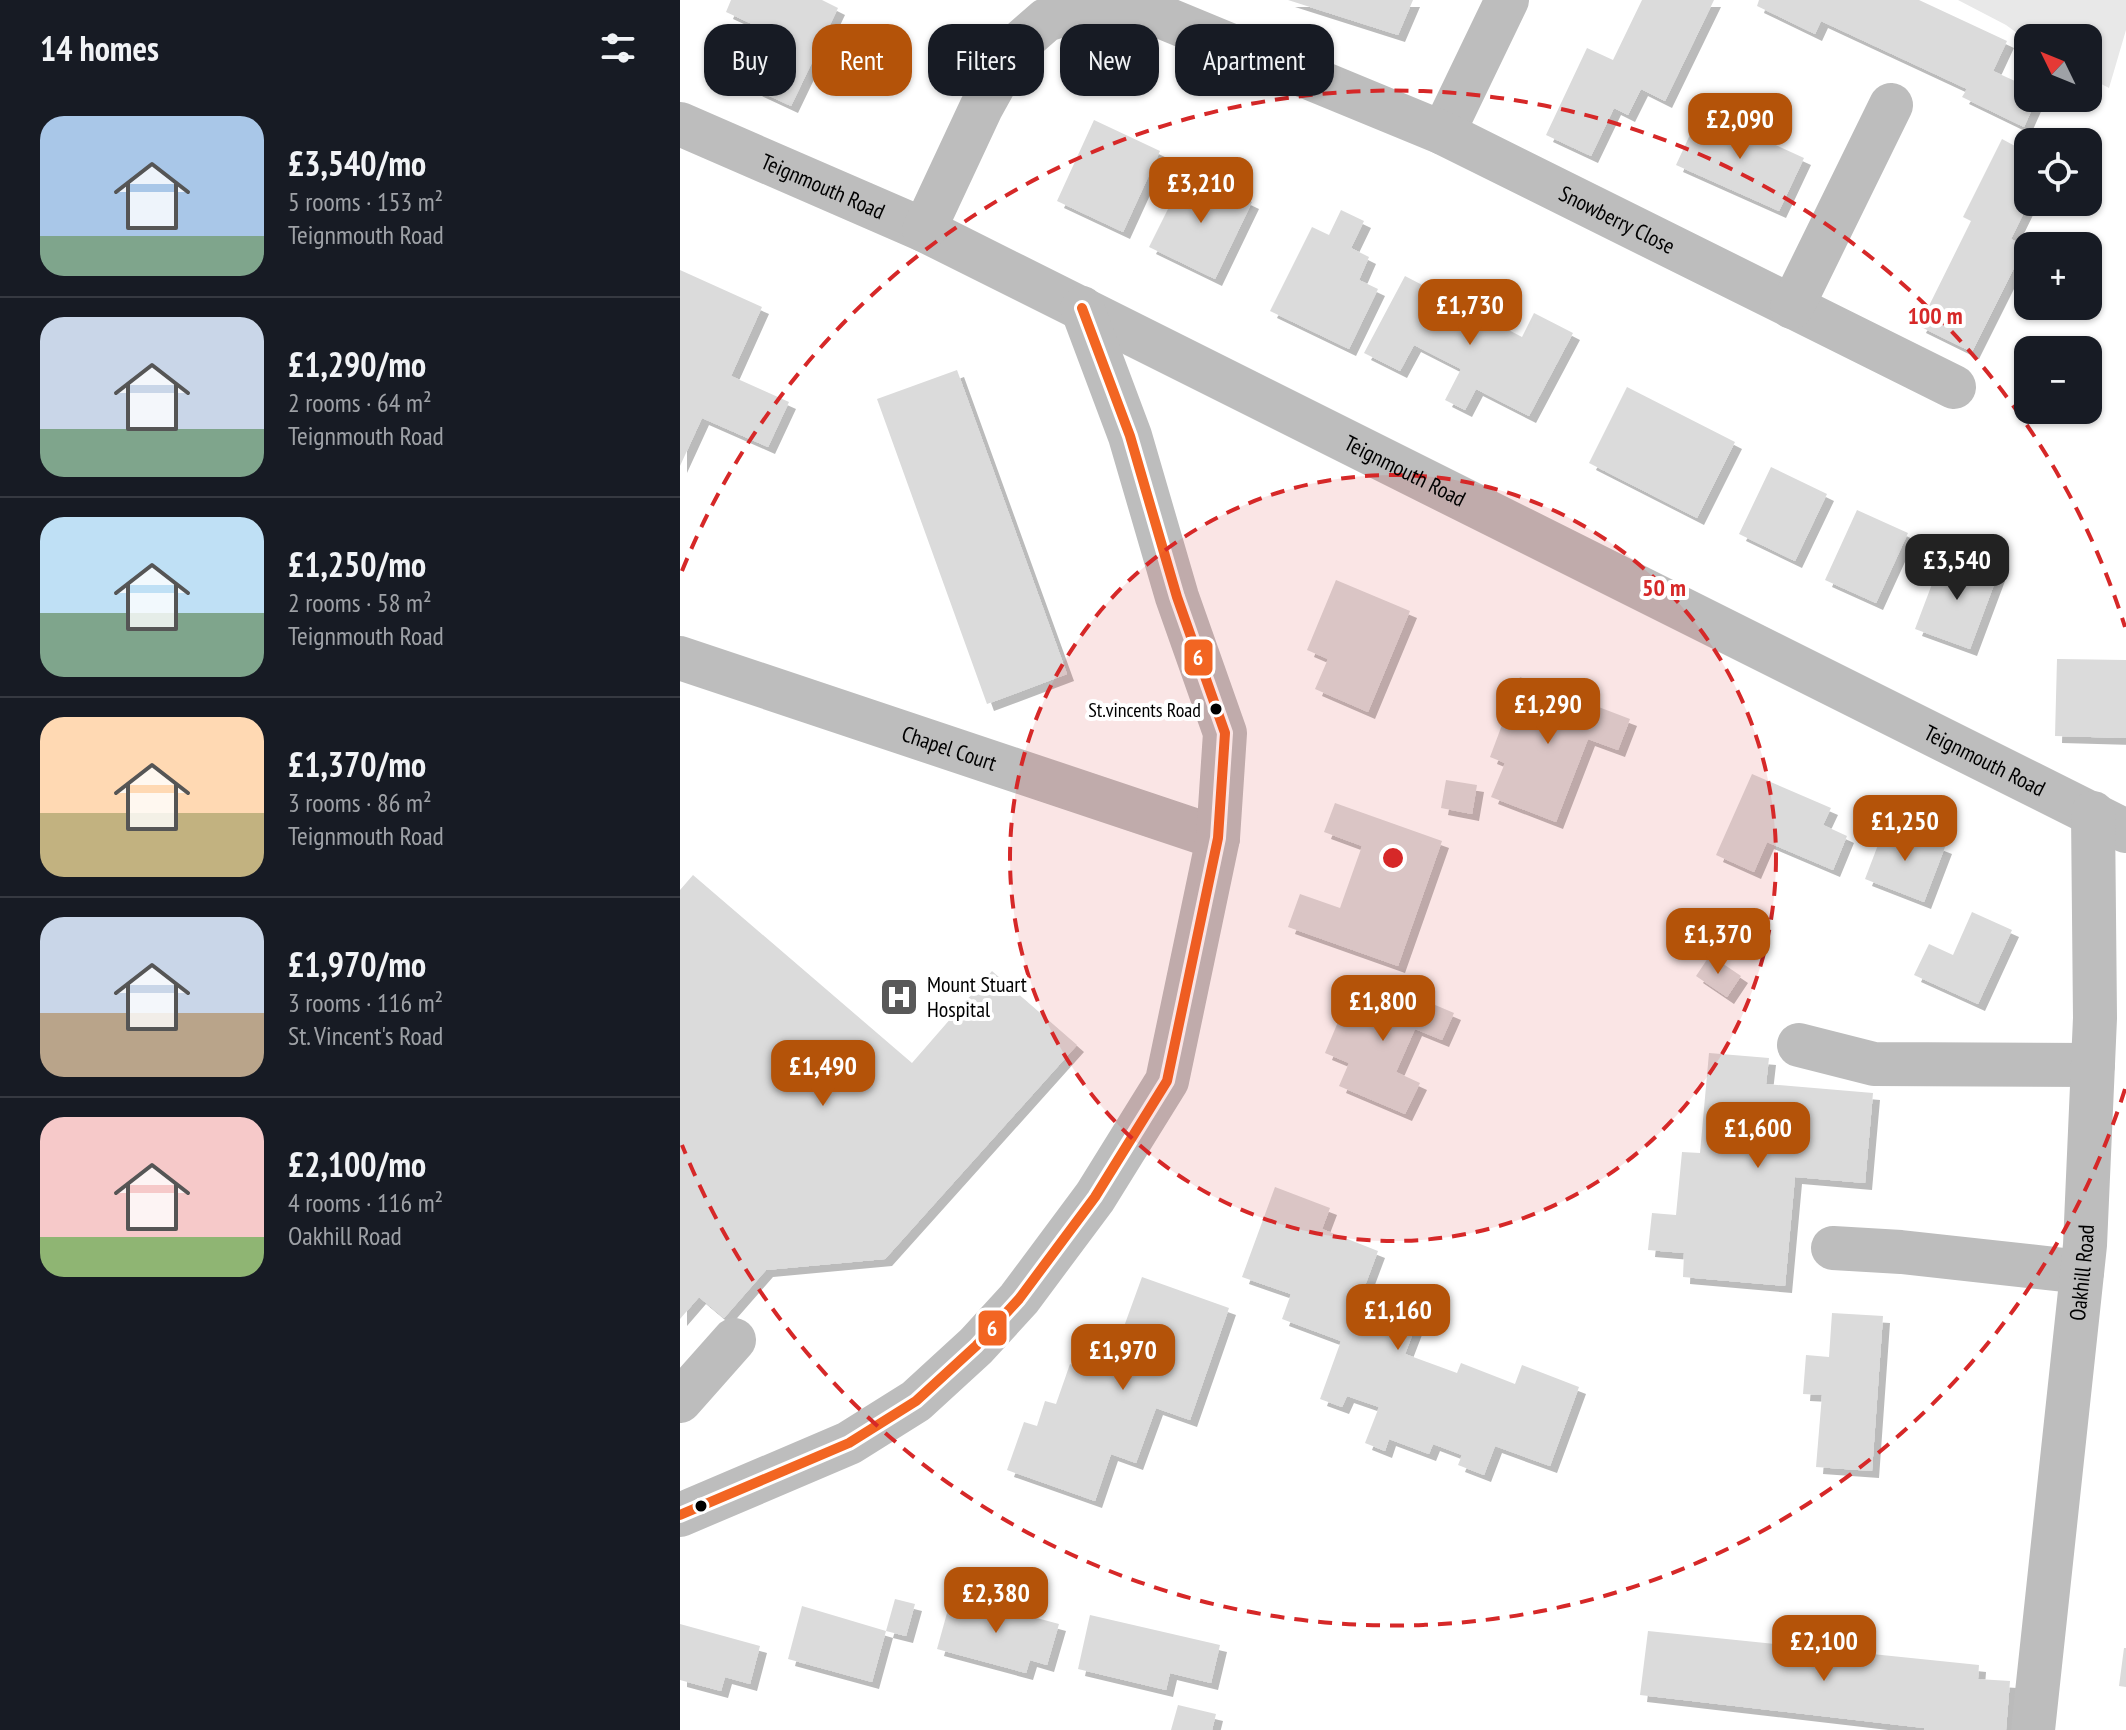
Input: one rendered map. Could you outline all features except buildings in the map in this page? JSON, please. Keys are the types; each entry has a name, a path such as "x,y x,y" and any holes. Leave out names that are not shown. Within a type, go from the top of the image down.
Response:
{"street":[{"path":"1443,133 1507,0"},
{"name":"Snowberry Close","path":"924,230 981,108 1014,48 1046,20 1092,6 1140,8 1443,133 1954,387"},
{"path":"1792,307 1891,105"},
{"name":"Teignmouth Road","path":"680,124 924,230 2109,822"},
{"path":"680,1515 849,1443 916,1401 976,1346 1019,1299 1095,1197 1167,1081 1218,838 1225,733 1177,597 1130,436 1082,308"},
{"name":"Chapel Court","path":"680,658 1218,838"},
{"name":"Oakhill Road","path":"2033,1730 2085,1245 2095,1018 2109,822"},
{"path":"1799,1045 1874,1064 2093,1065"},
{"path":"1833,1248 1901,1252 2082,1272"},
{"path":"680,1401 734,1340"}],"shaded area":[{"path":"1958,0 2126,0 2126,30 2109,88 2102,84 2102,24 2014,24 2014,31"}],"transit line":[{"name":"6","path":"680,1515 849,1443 916,1401 976,1346 1019,1299 1095,1197 1167,1081 1218,838 1225,733 1177,597 1130,436 1082,308"}],"place":[{"name":"St.vincents Road","path":"1216,709"},
{"name":"Mount Stuart Hospital","path":"899,997"}]}
